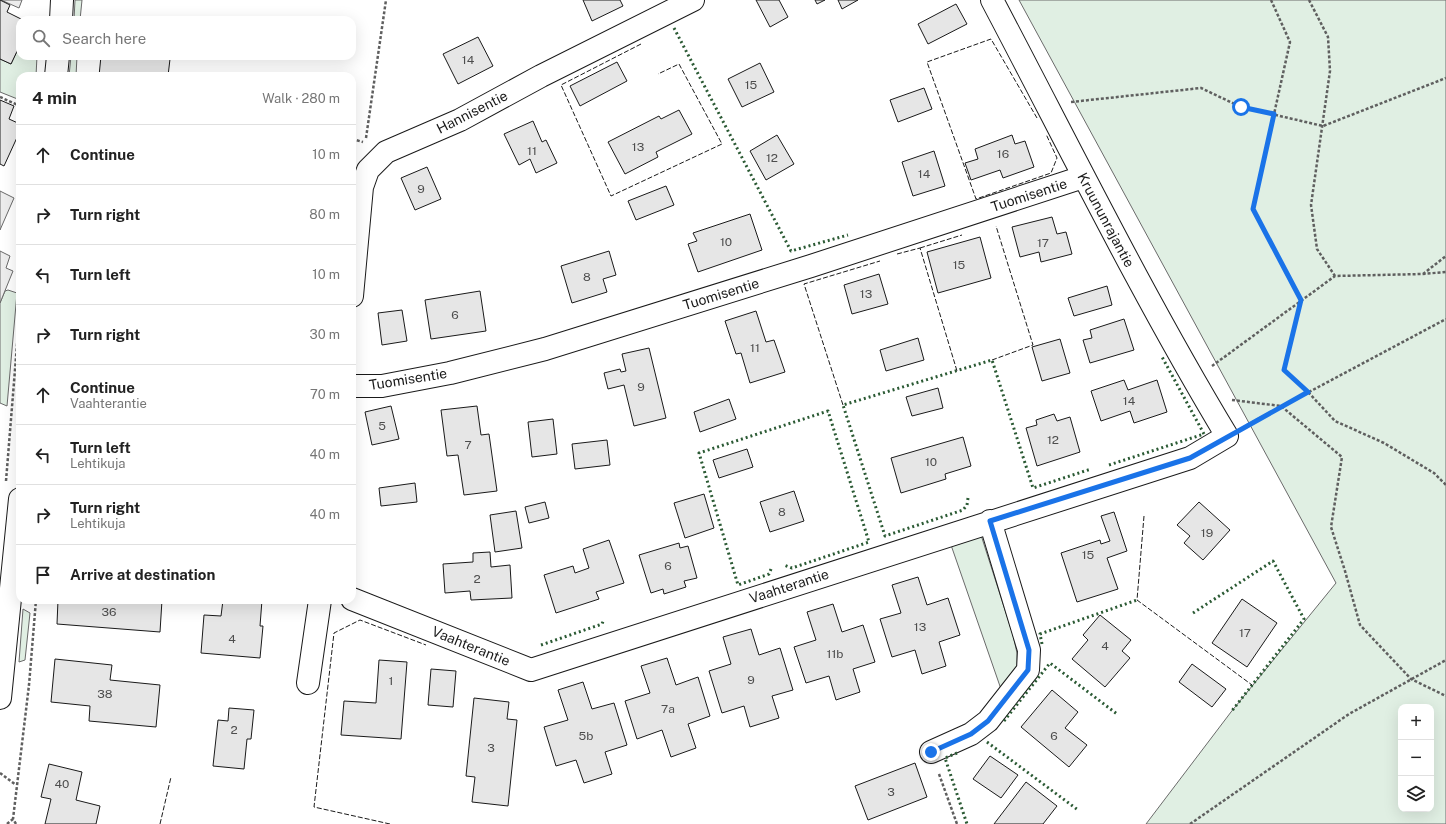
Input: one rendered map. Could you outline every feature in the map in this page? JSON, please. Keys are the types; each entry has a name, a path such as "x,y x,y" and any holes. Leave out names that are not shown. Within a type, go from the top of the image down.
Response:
{"street":[{"path":"61,16 62,0"},
{"name":"Hannisentie","path":"356,252 362,187 368,170 386,152 460,120 541,76 693,0"},
{"name":"Kruununrajantie","path":"992,0 1083,177 1193,380 1227,436"},
{"path":"56,72 58,60"},
{"name":"Tuomisentie","path":"356,386 382,386 450,373 545,349 811,266 1083,177"},
{"name":"Vaahterantie","path":"356,601 530,670 1190,458 1227,436"},
{"path":"0,698 7,565 16,519"},
{"path":"931,752 971,734 988,721 1028,670 1029,650 990,521"},
{"path":"308,684 319,604"}],"path":[{"path":"366,142 386,0"},
{"path":"1271,0 1290,42 1253,209 1301,300 1284,370 1308,392 1335,421 1384,443 1434,474 1446,485"},
{"path":"1309,0 1328,37 1330,72 1311,205 1317,249 1335,276"},
{"path":"1047,105 1201,88 1241,107 1323,126 1446,78"},
{"path":"0,97 16,104"},
{"path":"1422,274 1446,256"},
{"path":"1193,380 1335,276 1446,272"},
{"path":"1227,436 1446,319"},
{"path":"5,483 16,355"},
{"path":"1206,402 1224,399 1282,406 1342,457 1331,527 1360,625 1411,679 1446,696"},
{"path":"16,824 13,819 16,785 28,686 36,604"},
{"path":"1190,824 1349,714 1446,660"},
{"path":"931,752 957,824"},
{"path":"0,773 16,785"},
{"path":"7,824 13,819"}],"green space":[{"path":"75,0 82,0 80,16 74,16"},
{"path":"1019,0 1446,0 1446,824 1146,824 1231,712 1336,583"},
{"path":"16,53 16,60 37,60 36,72 16,72 16,98 0,92 0,59 11,64"},
{"path":"71,60 77,60 76,72 69,72"},
{"path":"8,290 16,293 7,406 0,403 0,303 5,291"},
{"path":"981,535 1013,635 1017,653 1017,667 1002,692 951,545"},
{"path":"23,609 30,613 25,660 19,662"}],"shaded area":[{"path":"1,0 22,0 19,8"},
{"path":"0,191 14,198 0,230"},
{"path":"0,251 10,256 6,268 13,271 0,303"}],"building":[{"path":"0,0 10,5 7,12 16,16 16,53 11,64 0,59"},
{"path":"583,0 620,0 623,6 592,21"},
{"path":"756,0 779,0 788,17 770,27"},
{"path":"815,0 825,0 817,4"},
{"path":"838,0 858,0 842,9"},
{"path":"956,4 967,24 928,44 918,24"},
{"path":"478,37 493,66 458,84 443,54"},
{"path":"101,60 170,60 168,72 99,72"},
{"path":"617,62 627,81 580,106 570,86"},
{"path":"760,63 774,92 742,107 728,79"},
{"path":"924,88 932,109 898,122 890,100"},
{"path":"0,100 14,106 9,119 16,122 16,140 4,166 0,164"},
{"path":"679,110 692,134 656,152 658,157 625,174 608,142 659,116 661,119"},
{"path":"533,121 542,142 546,140 557,163 536,173 530,159 519,165 504,134"},
{"path":"777,135 794,164 766,180 750,151"},
{"path":"1012,135 1015,144 1025,141 1034,167 1003,178 1000,170 971,180 965,163 978,159 975,149"},
{"path":"934,151 945,186 913,196 902,162"},
{"path":"427,167 441,199 415,210 401,178"},
{"path":"666,186 674,205 636,220 628,201"},
{"path":"750,214 762,250 698,272 688,244 697,241 693,233"},
{"path":"1052,217 1057,234 1066,232 1072,254 1041,262 1039,252 1020,257 1012,227"},
{"path":"980,237 991,278 938,293 927,252"},
{"path":"609,251 616,275 603,279 607,292 572,303 561,266"},
{"path":"879,274 888,304 852,314 844,285"},
{"path":"1107,286 1112,305 1074,316 1068,298"},
{"path":"480,291 486,331 431,339 425,300"},
{"path":"402,310 407,341 382,345 378,313"},
{"path":"756,311 766,342 774,340 785,372 750,383 741,353 736,354 725,321"},
{"path":"1124,319 1134,350 1090,363 1083,340 1092,338 1090,330"},
{"path":"918,338 924,360 886,371 880,350"},
{"path":"1060,339 1070,373 1042,381 1032,347"},
{"path":"649,348 666,418 634,426 624,385 608,389 604,373 620,369 621,372 626,371 622,354"},
{"path":"1124,380 1128,390 1157,380 1167,412 1134,423 1130,411 1101,421 1091,391"},
{"path":"938,388 943,408 912,416 906,397"},
{"path":"729,399 736,419 700,432 694,412"},
{"path":"391,406 399,439 372,445 365,412"},
{"path":"477,406 481,435 489,434 497,491 464,495 458,455 447,456 441,410"},
{"path":"1054,414 1057,421 1070,417 1080,452 1037,466 1026,428 1037,425 1036,420"},
{"path":"553,419 557,454 532,457 528,422"},
{"path":"963,437 971,466 945,474 946,479 901,493 891,458"},
{"path":"607,440 610,465 575,469 572,444"},
{"path":"747,449 753,467 719,478 713,460"},
{"path":"415,483 417,502 381,506 379,488"},
{"path":"794,491 804,521 770,532 760,502"},
{"path":"704,494 714,528 685,538 674,503"},
{"path":"545,502 549,518 529,523 525,507"},
{"path":"1199,502 1230,530 1203,560 1184,543 1190,536 1177,525"},
{"path":"516,511 522,548 495,552 490,515"},
{"path":"1114,512 1127,551 1107,558 1118,589 1077,602 1061,553 1100,540 1101,544 1110,541 1101,516"},
{"path":"609,540 624,583 596,592 599,599 556,613 544,575 573,566 575,573 589,568 583,549"},
{"path":"679,543 680,548 688,546 697,578 684,581 686,587 664,594 663,589 651,593 639,555"},
{"path":"490,552 491,567 510,565 512,598 471,600 470,591 445,593 443,564 473,562 473,553"},
{"path":"918,577 927,605 948,598 960,635 939,642 946,666 922,674 915,650 892,657 880,619 901,613 892,585"},
{"path":"1242,599 1277,623 1247,667 1212,643"},
{"path":"58,604 162,604 160,632 57,624"},
{"path":"222,604 262,604 260,626 263,626 260,658 201,653 204,615 221,616"},
{"path":"833,604 842,632 863,625 875,662 853,669 860,692 836,700 829,676 806,683 794,647 816,640 807,612"},
{"path":"1100,615 1131,640 1122,651 1130,658 1105,687 1072,659 1088,640 1083,635"},
{"path":"751,629 759,655 780,648 793,690 772,696 779,718 750,727 744,706 722,713 709,671 731,664 723,637"},
{"path":"667,658 676,685 698,677 710,716 688,724 696,748 671,757 662,730 637,739 625,701 650,693 641,666"},
{"path":"55,659 112,665 110,680 160,685 156,727 89,721 90,706 51,702"},
{"path":"379,660 407,662 401,739 341,735 344,701 376,703"},
{"path":"1192,664 1226,689 1212,707 1179,682"},
{"path":"431,669 456,671 453,707 428,705"},
{"path":"583,682 592,709 614,703 627,745 605,752 612,774 584,783 576,760 556,766 544,727 568,720 558,690"},
{"path":"1052,690 1078,712 1065,728 1087,745 1069,767 1021,727"},
{"path":"474,698 509,702 507,719 517,720 508,806 472,802 475,777 466,776"},
{"path":"229,708 254,710 251,739 247,739 244,769 213,766 218,720 228,721"},
{"path":"990,756 1018,775 1001,798 973,779"},
{"path":"915,763 927,797 868,820 855,786"},
{"path":"49,764 82,772 76,800 100,806 96,824 45,824 51,799 41,797"},
{"path":"1026,782 1057,806 1043,824 994,824"}],"hedge":[{"path":"674,28 791,251 848,235"},
{"path":"1109,465 1204,434 1161,355"},
{"path":"968,498 967,505 963,510 885,536 843,405 992,360 1033,488 1091,469"},
{"path":"771,569 769,574 738,585 699,453 828,411 869,542 792,568 784,565"},
{"path":"1193,613 1273,561 1304,619 1231,712"},
{"path":"1042,644 1040,634 1137,600"},
{"path":"541,645 602,624 604,619"},
{"path":"1004,721 1050,663 1117,714"},
{"path":"987,742 1078,810"},
{"path":"957,753 945,758 967,824"}],"fence":[{"path":"1037,118 991,39 927,62 976,199 1051,173 1057,158 1046,134"},
{"path":"641,44 561,85 611,196 722,144 679,64 658,74"},
{"path":"992,360 1033,345 996,226"},
{"path":"920,248 962,235"},
{"path":"897,254 920,248 957,371"},
{"path":"843,405 804,284 880,261"},
{"path":"1144,516 1137,600 1252,685"},
{"path":"390,824 314,807 334,633 360,620 426,645"},
{"path":"160,824 171,777"}],"route":[{"path":"931,752 971,734 988,721 1028,670 1029,650 990,521 1190,458 1308,392 1284,370 1301,300 1253,209 1274,114 1241,107"}]}
